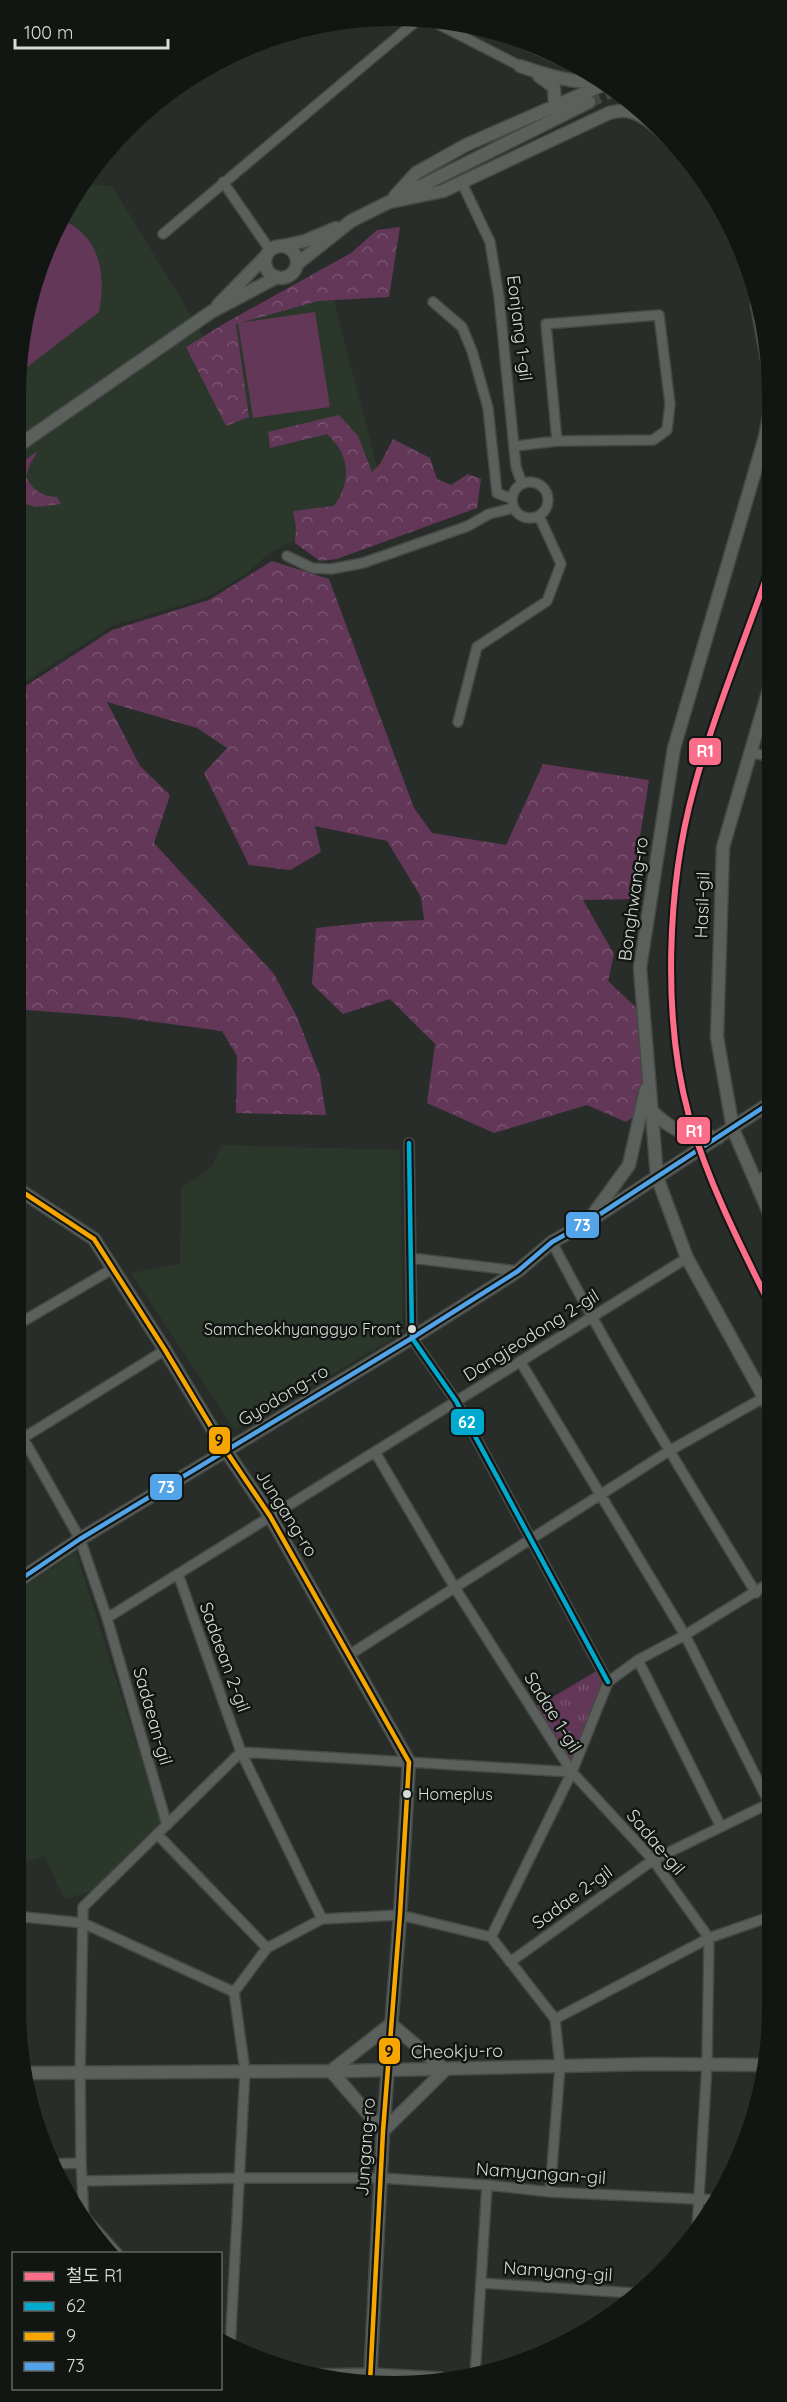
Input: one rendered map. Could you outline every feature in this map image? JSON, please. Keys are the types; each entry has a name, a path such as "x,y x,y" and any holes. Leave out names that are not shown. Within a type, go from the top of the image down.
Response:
{"street":[{"path":"163,234 410,26"},
{"path":"453,31 551,84 556,94 555,106"},
{"path":"520,66 558,77 587,81"},
{"path":"390,202 416,173 466,145 596,87"},
{"path":"211,312 273,251 305,241 351,221 589,102"},
{"path":"390,202 443,191 609,113 629,111"},
{"path":"223,182 273,251"},
{"name":"Eonjang 1-gil","path":"462,183 490,242 499,297 516,446 516,467 522,484"},
{"path":"273,251 265,262 268,272 282,278 292,274 297,264 351,221"},
{"path":"273,251 292,250 297,264"},
{"path":"25,441 211,312 277,277"},
{"path":"433,302 462,327 478,369 488,408 497,493 512,504 522,517 531,518 539,516 548,505 546,491 535,483 522,484 514,492 512,504"},
{"path":"516,446 557,441 653,440 667,430 670,404 659,315 546,324 557,441"},
{"name":"Bonghwang-ro","path":"762,447 674,748 640,968 657,1177 687,1258 762,1391"},
{"path":"287,556 312,568 331,569 363,563 468,525 512,504"},
{"path":"458,722 477,647 547,601 561,564 539,516"},
{"name":"Hasil-gil","path":"762,716 723,847 717,1037 733,1129 762,1197"},
{"path":"751,753 762,755"},
{"path":"588,1222 629,1165 649,1079"},
{"name":"Gyodong-ro","path":"25,1576 80,1539 412,1338 518,1271 552,1242 588,1222 762,1109"},
{"path":"651,1110 667,1126 681,1133 718,1138"},
{"path":"409,1143 412,1338 456,1401 608,1682 639,1660 762,1589"},
{"path":"755,1182 762,1178"},
{"name":"Jungang-ro","path":"25,1194 94,1239 114,1268 226,1450 270,1516 409,1762 380,2178 370,2376"},
{"path":"552,1242 591,1318 756,1593"},
{"path":"411,1258 518,1271"},
{"name":"Dangjeodong 2-gil","path":"270,1516 687,1258"},
{"path":"25,1320 114,1268"},
{"path":"25,1437 165,1350"},
{"path":"520,1361 685,1635 762,1787"},
{"path":"349,1655 669,1451 762,1398"},
{"path":"25,1451 80,1539 106,1618 270,1516"},
{"name":"Sadae 1-gil","path":"375,1452 455,1587 572,1772"},
{"name":"Sadaean 2-gil","path":"178,1574 242,1752"},
{"name":"Sadaean-gil","path":"106,1618 167,1825"},
{"path":"639,1660 721,1827"},
{"name":"Sadae 1-gil","path":"572,1772 608,1682"},
{"path":"242,1752 322,1918"},
{"path":"83,2206 80,2072 83,1907 242,1752 572,1772 491,1937"},
{"name":"Sadae-gil","path":"572,1772 652,1860 709,1938"},
{"path":"652,1860 762,1807"},
{"path":"158,1834 267,1948"},
{"name":"Sadae 2-gil","path":"510,1962 652,1860"},
{"path":"231,2339 246,2071 234,1992 267,1948 322,1918 400,1915 491,1937 555,2019 560,2066 550,2192"},
{"path":"25,1917 83,1923 234,1992"},
{"path":"555,2019 709,1938 762,1920"},
{"path":"698,2214 707,2064 709,1938"},
{"path":"391,2024 445,2070 383,2131 331,2071 391,2024"},
{"name":"Cheokju-ro","path":"32,2073 757,2065"},
{"path":"60,2164 81,2163"},
{"name":"Namyangan-gil","path":"82,2181 380,2178 487,2185 550,2192 708,2199"},
{"name":"Namyang-gil","path":"475,2367 487,2185"},
{"name":"Namyang-gil","path":"480,2283 627,2293"}],"shaded area":[{"path":"91,185 112,186 207,342 325,266 384,495 268,554 246,574 207,597 112,626 25,682 25,394 29,345 45,275 63,231"},
{"path":"221,1145 400,1150 403,1333 235,1430 131,1273 180,1264 181,1188 211,1168"},
{"path":"76,1552 162,1826 89,1892 64,1899 45,1856 25,1861 25,1586"}],"green space":[{"path":"68,223 86,238 98,259 102,285 99,312 26,368 38,298 45,275"},
{"path":"400,227 389,297 318,301 236,324 249,417 226,426 186,347 351,253 377,230"},
{"path":"315,312 330,407 253,418 238,323"},
{"path":"339,415 358,436 372,472 380,464 393,439 430,458 437,479 451,485 468,474 481,479 477,508 337,559 320,561 295,543 296,528 293,511 334,506 344,487 346,468 344,459 335,442 327,434 270,448 268,432"},
{"path":"38,451 30,464 26,477 38,492 57,497 61,504 36,507 25,504 25,460"},
{"path":"272,561 329,579 414,808 432,833 506,845 543,764 649,780 637,856 634,899 583,900 614,954 608,981 645,1016 643,1110 626,1122 587,1105 494,1133 427,1103 435,1044 390,999 343,1014 312,984 316,928 424,920 421,897 387,841 315,826 321,852 290,870 249,865 204,773 227,748 197,728 107,702 140,766 170,795 154,843 274,974 297,1017 320,1076 326,1115 236,1113 237,1056 222,1031 119,1017 25,1010 25,687 112,630 209,600"},
{"path":"600,1669 611,1688 571,1766 534,1708"}],"tunnel":[{"path":"589,102 607,94"}],"rail line":[{"name":"R1","path":"762,589 720,705 694,788 678,866 671,952 675,1037 680,1078 689,1116 715,1189 762,1289"}],"transit line":[{"name":"73","path":"25,1576 80,1539 412,1338 518,1271 552,1242 588,1222 762,1108"},
{"name":"62","path":"409,1143 412,1338 456,1401 608,1682"},
{"name":"9","path":"25,1194 94,1239 222,1445 270,1516 409,1762 383,2131 370,2376"}],"place":[{"name":"Samcheokhyanggyo Front","path":"412,1329"},
{"name":"Homeplus","path":"407,1794"}]}
